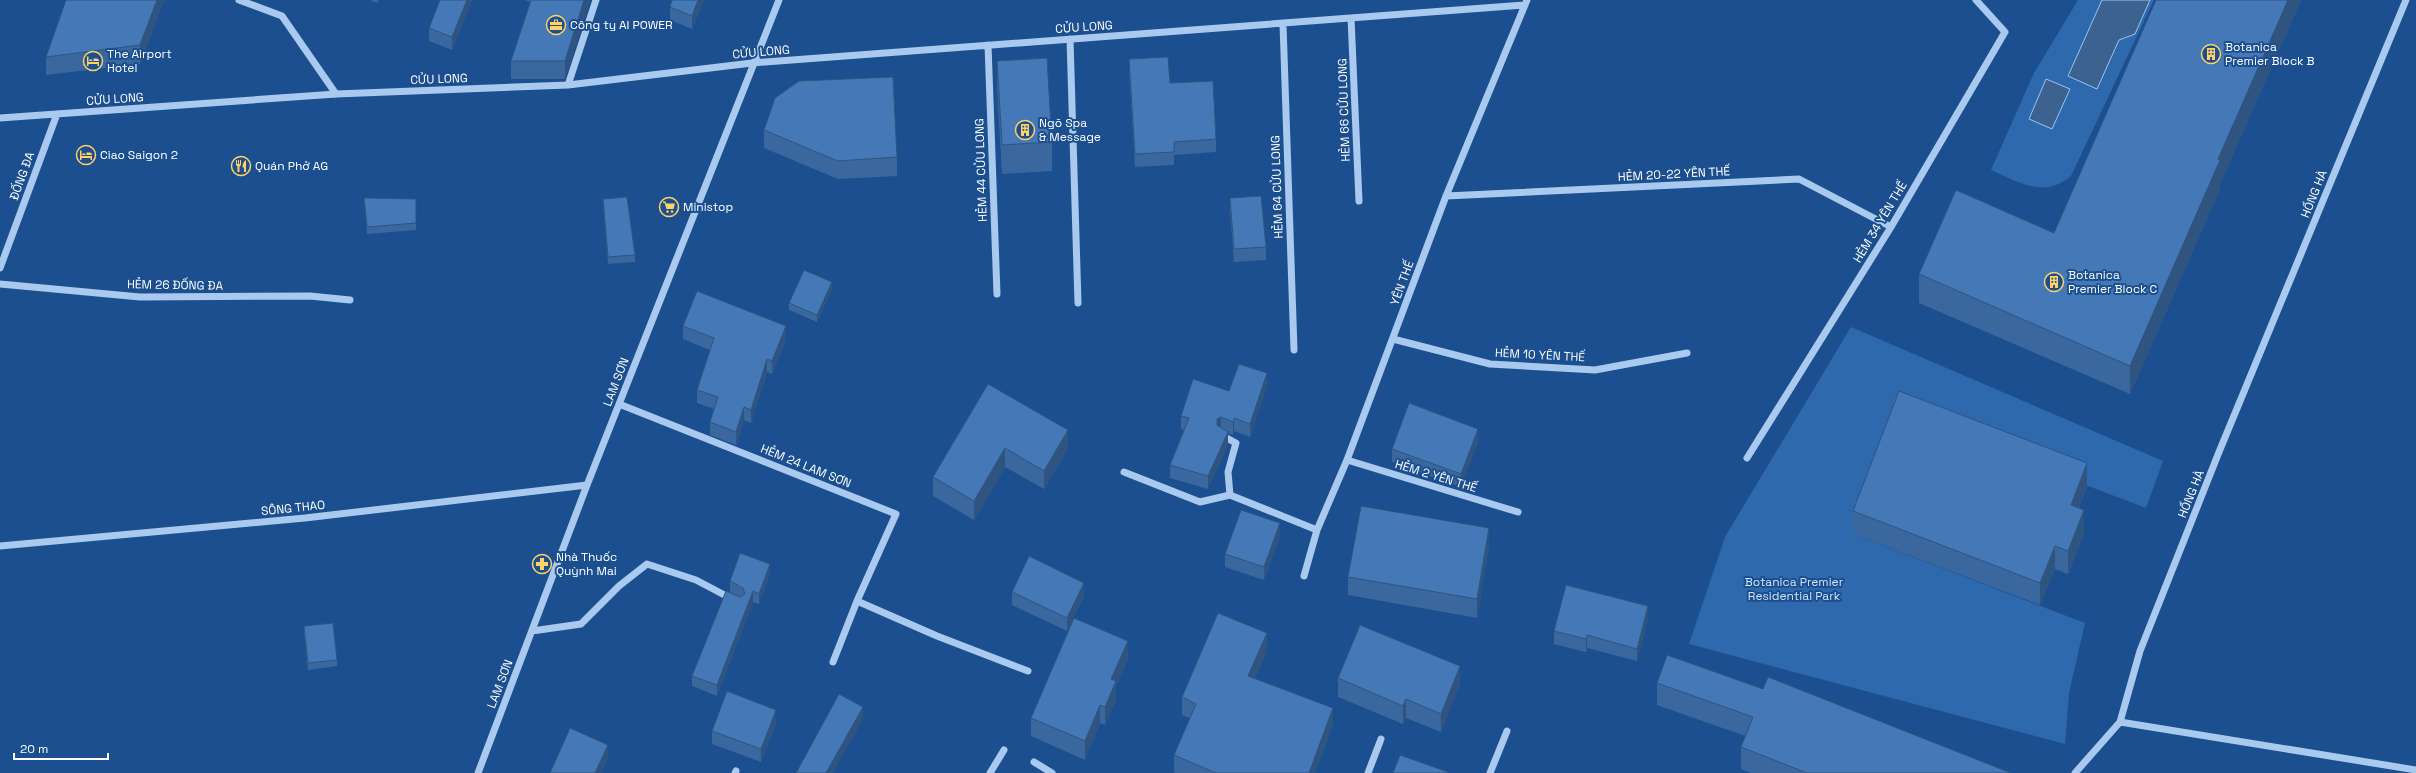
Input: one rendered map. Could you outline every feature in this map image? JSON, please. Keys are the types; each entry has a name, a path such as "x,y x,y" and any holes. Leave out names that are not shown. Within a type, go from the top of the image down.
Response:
{"street":[{"path":"239,0 282,16 336,94"},
{"path":"568,85 596,0"},
{"name":"LAM SƠN","path":"478,773 587,485 778,0"},
{"name":"HẺM 34 YÊN THẾ","path":"1747,458 1891,227 2005,32 1976,0"},
{"name":"HỒNG HÀ","path":"2120,722 2143,644 2220,452 2406,0"},
{"name":"CỬU LONG","path":"0,118 336,94 568,85 752,63 1283,24 1526,3"},
{"name":"YÊN THẾ","path":"1304,576 1317,530 1347,460 1446,196 1526,3"},
{"name":"HẺM 66 CỬU LONG","path":"1351,18 1359,201"},
{"name":"HẺM 64 CỬU LONG","path":"1283,24 1294,350"},
{"path":"1070,39 1078,302"},
{"name":"HẺM 44 CỬU LONG","path":"988,46 997,294"},
{"name":"ĐỐNG ĐA","path":"0,268 57,114"},
{"name":"HẺM 20-22 YÊN THẾ","path":"1446,196 1799,179 1891,227"},
{"name":"HẺM 26 ĐỐNG ĐA","path":"0,284 140,297 310,296 350,300"},
{"name":"HẺM 10 YÊN THẾ","path":"1393,339 1490,364 1595,370 1687,352"},
{"name":"HẺM 24 LAM SƠN","path":"619,404 896,514 856,601 833,662"},
{"path":"1221,436 1236,443 1228,472 1230,495"},
{"name":"HẺM 2 YÊN THẾ","path":"1347,460 1518,512"},
{"path":"1124,472 1200,502 1230,495 1317,530"},
{"name":"SÔNG THAO","path":"0,546 305,518 587,485"},
{"path":"532,631 581,624 619,586 647,564 696,580 740,603"},
{"path":"856,601 937,636 1028,671"},
{"path":"2075,773 2120,722 2416,770"},
{"path":"1490,773 1507,731"},
{"path":"1368,773 1381,739"},
{"path":"990,773 1004,750"},
{"path":"1034,762 1052,773"}],"green space":[{"path":"2078,0 2154,0 2071,176 2061,183 2051,186 2031,186 1991,170 2034,73"},
{"name":"Botanica Premier Residential Park","path":"1851,327 2163,461 2146,508 1900,414 1853,534 2085,623 2069,693 2065,744 1689,644 1725,537"}],"shaded area":[{"path":"2102,0 2150,0 2135,34 2119,40 2097,89 2068,76"},
{"path":"2046,79 2070,89 2052,129 2029,119"}],"building":[{"path":"66,0 157,0 140,45 46,57"},
{"path":"440,0 467,0 452,37 429,28"},
{"name":"Công ty AI POWER","path":"531,0 584,0 565,61 511,61"},
{"path":"672,0 698,0 692,16 670,7"},
{"path":"2156,0 2288,0 2218,159 2220,160 2130,366 1919,274 1956,190 2054,233"},
{"path":"1168,57 1170,83 1213,81 1216,139 1174,142 1174,152 1135,154 1129,59"},
{"name":"Ngõ Spa & Message","path":"1047,58 1052,142 1002,145 997,61"},
{"path":"893,77 897,157 838,161 764,130 775,98 799,81"},
{"path":"1261,196 1266,247 1234,249 1230,198"},
{"path":"627,197 635,255 608,257 603,199"},
{"path":"364,198 416,199 416,223 367,227"},
{"path":"804,270 832,282 817,315 789,303"},
{"path":"697,291 786,326 772,361 767,359 751,410 744,407 736,432 710,422 718,397 697,390 714,338 683,326"},
{"path":"1239,364 1267,373 1250,424 1234,418 1233,422 1221,417 1217,419 1217,425 1228,432 1208,476 1170,465 1189,418 1181,416 1193,379 1229,391"},
{"path":"988,384 1068,430 1044,471 1005,448 974,501 933,477"},
{"path":"1899,391 2087,463 2071,505 2084,510 2068,551 2055,546 2040,583 1853,511"},
{"path":"1409,403 1478,429 1461,474 1392,449"},
{"path":"1361,506 1489,528 1477,599 1348,577"},
{"path":"1241,510 1280,523 1264,567 1225,554"},
{"path":"740,553 770,564 759,594 753,591 717,685 692,676 726,591 740,597 745,594 743,588 730,581"},
{"path":"1029,556 1084,583 1067,618 1012,592"},
{"path":"1566,585 1648,606 1637,649 1587,635 1586,639 1554,631"},
{"path":"1218,613 1267,633 1248,676 1333,708 1309,773 1216,773 1174,755 1196,704 1182,697"},
{"path":"1074,618 1128,641 1111,679 1116,681 1105,707 1100,705 1085,741 1031,718"},
{"path":"333,623 337,660 308,663 304,626"},
{"path":"1360,625 1460,666 1441,714 1406,699 1403,706 1338,678"},
{"path":"1667,655 1763,689 1768,677 2011,773 1807,773 1741,747 1753,717 1657,683"},
{"path":"727,691 776,710 761,749 712,731"},
{"path":"839,694 863,707 826,773 796,773"},
{"path":"570,728 608,745 595,773 550,773"},
{"path":"1400,755 1448,772 1393,773"}],"place":[{"name":"Công ty AI POWER","path":"556,25"},
{"name":"Botanica Premier Block B","path":"2211,54"},
{"name":"The Airport Hotel","path":"93,61"},
{"name":"Ngõ Spa & Message","path":"1025,130"},
{"name":"Ciao Saigon 2","path":"86,155"},
{"name":"Quán Phở AG","path":"241,166"},
{"name":"Ministop","path":"669,207"},
{"name":"Botanica Premier Block C","path":"2054,282"},
{"name":"Nhà Thuốc Quỳnh Mai","path":"542,564"}]}
